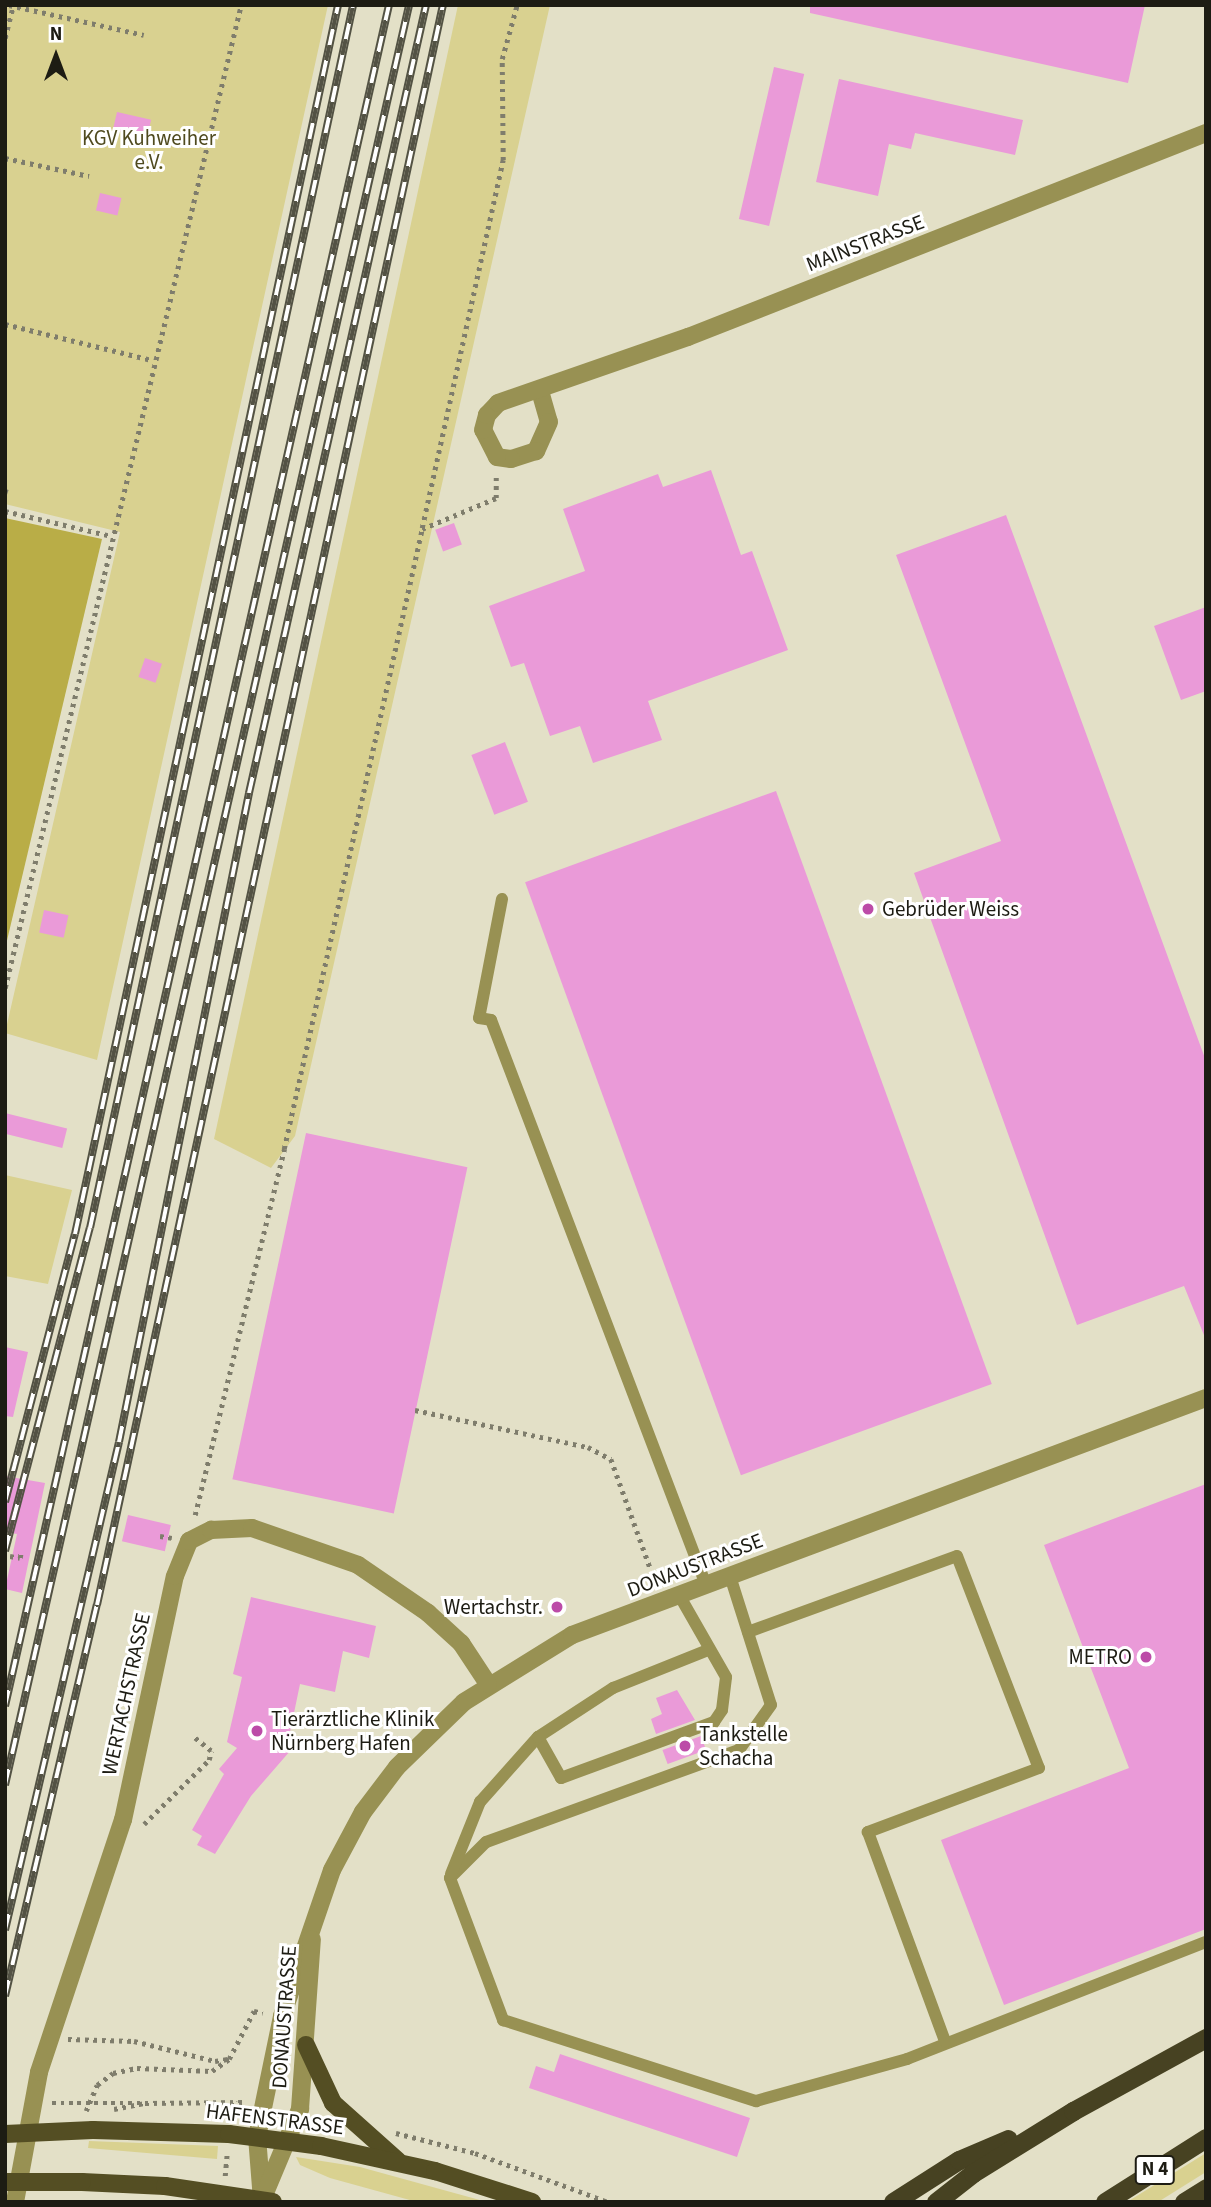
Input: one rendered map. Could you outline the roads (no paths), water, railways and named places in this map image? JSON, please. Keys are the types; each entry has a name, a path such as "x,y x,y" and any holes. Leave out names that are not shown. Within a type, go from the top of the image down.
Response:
{"highway":[{"path":"936,2202 973,2173 1073,2111 1206,2038"},
{"path":"893,2202 960,2160 1073,2111"},
{"name":"N 4","path":"1105,2202 1206,2138"},
{"name":"N 4","path":"1184,2202 1206,2188"}],"main road":[{"path":"306,2045 333,2103 401,2163"},
{"name":"HAFENSTRASSE","path":"5,2134 89,2122 290,2141 401,2163 532,2202"},
{"path":"5,2182 164,2186 267,2201"}],"street":[{"name":"MAINSTRASSE","path":"540,391 1206,133"},
{"path":"540,391 548,422 536,451 511,459 497,457 483,430 487,415 498,402 540,391"},
{"name":"DONAUSTRASSE","path":"267,2201 257,2137 282,2016 313,1921 332,1870 370,1803 440,1723 488,1684 572,1635 1206,1398"},
{"name":"WERTACHSTRASSE","path":"15,2202 31,2104 52,2032 123,1820 175,1576 189,1541 211,1530 252,1528 358,1565 429,1613 461,1643 488,1684"},
{"name":"DONAUSTRASSE","path":"267,2201 300,2109 313,1921"}],"lane":[{"path":"502,899 480,1018 491,1020 706,1585"},
{"path":"748,1632 957,1556 1039,1768 868,1832 945,2041"},
{"path":"450,1878 486,1842 739,1750 771,1705 730,1576"},
{"path":"538,1737 561,1778 714,1722 722,1710 726,1676 708,1650 679,1595"},
{"path":"708,1650 613,1688 538,1737 480,1802 450,1878 503,2020 756,2101 906,2059 945,2041 1206,1942"}],"railway":[{"path":"5,1502 75,1234 338,5"},
{"path":"5,1551 90,1228 353,5"},
{"path":"5,1706 389,5"},
{"path":"5,1785 409,5"},
{"path":"5,1930 119,1442 249,793 426,5"},
{"path":"5,1996 97,1605 443,5"}],"place":[{"name":"Gebrüder Weiss","path":"868,909"},
{"name":"Wertachstr.","path":"557,1607"},
{"name":"METRO","path":"1146,1657"},
{"name":"Tierärztliche Klinik Nürnberg Hafen","path":"257,1731"},
{"name":"Tankstelle Schacha","path":"685,1746"}],"park label":[{"name":"KGV Kuhweiher e.V.","path":"149,150"}]}
